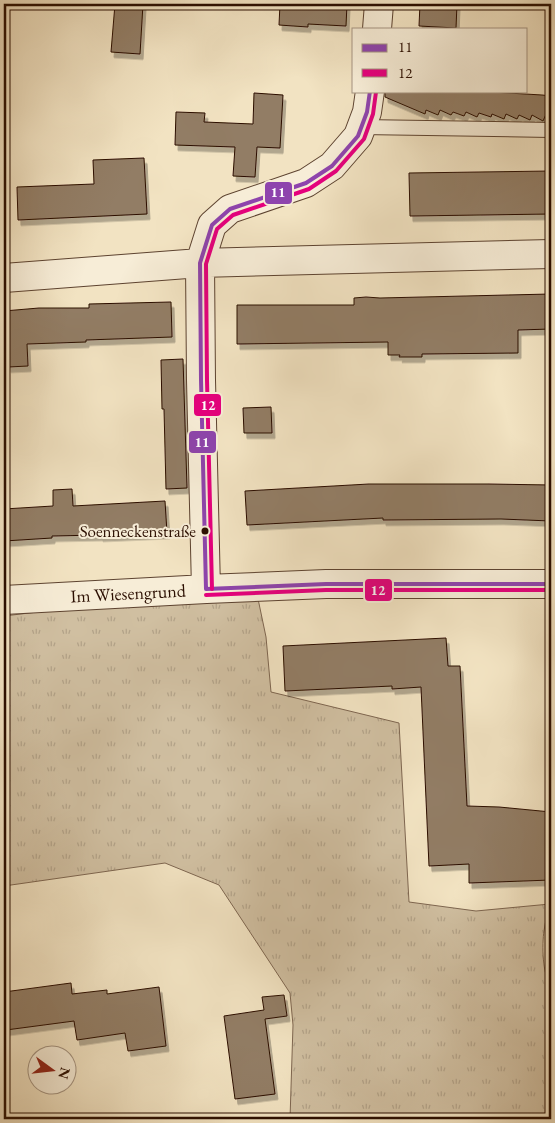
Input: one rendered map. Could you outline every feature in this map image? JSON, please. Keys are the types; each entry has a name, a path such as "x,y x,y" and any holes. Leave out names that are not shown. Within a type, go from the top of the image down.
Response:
{"street":[{"path":"377,28 378,4"},
{"path":"206,589 200,263 212,225 230,209 306,183 332,166 358,136 367,112 370,92"},
{"path":"4,278 200,263 551,254"},
{"name":"Im Wiesengrund","path":"4,600 326,584 551,584"}],"lane":[{"path":"361,127 551,130"}],"green space":[{"path":"257,594 266,637 271,692 399,723 409,902 476,911 550,904 544,928 543,951 544,967 551,985 551,1119 290,1119 293,1025 290,993 219,885 165,863 4,886 4,616 155,598"}],"building":[{"path":"115,4 143,4 140,54 111,52"},
{"path":"280,4 347,4 346,26 308,24 308,27 279,25"},
{"path":"420,4 457,4 456,28 419,26"},
{"path":"385,92 491,92 551,96 551,103 543,121 532,115 530,120 519,115 517,119 506,114 504,119 492,114 491,117 479,113 477,117 466,112 464,116 453,112 451,115 440,110 438,115 426,110 425,114 385,97"},
{"path":"254,93 283,95 280,148 257,147 255,177 233,176 235,147 175,145 176,112 205,113 204,122 253,124"},
{"path":"144,158 147,214 18,220 17,187 94,184 93,160"},
{"path":"551,171 551,214 410,216 409,173"},
{"path":"551,294 551,329 518,330 518,353 422,354 422,357 399,357 400,355 388,355 388,342 237,344 237,305 354,305 354,298 366,297"},
{"path":"171,302 172,337 27,344 28,366 8,367 7,353 4,353 4,311 39,308 89,308 89,304"},
{"path":"183,359 187,488 166,489 161,360"},
{"path":"271,407 272,433 244,433 243,408"},
{"path":"369,484 551,485 551,521 501,519 383,520 383,518 247,525 245,491"},
{"path":"72,489 73,506 165,501 167,533 52,536 52,538 4,541 4,509 53,506 53,490"},
{"path":"446,638 448,666 460,666 467,806 551,812 551,880 469,883 469,864 429,866 421,687 392,689 392,686 285,691 283,646"},
{"path":"71,983 72,994 107,990 107,994 159,987 166,1046 128,1051 125,1033 77,1040 74,1021 6,1030 4,992"},
{"path":"284,995 287,1016 265,1019 275,1094 235,1099 224,1016 264,1010 262,997"}],"transit line":[{"name":"11","path":"206,589 200,263 212,225 230,209 306,183 332,166 358,136 367,112 370,92"},
{"name":"12","path":"212,589 206,264 217,229 233,215 309,189 336,171 364,139 373,114 376,92"},
{"name":"11","path":"206,589 326,584 551,584"},
{"name":"12","path":"206,595 326,590 551,590"}],"place":[{"name":"Soenneckenstraße","path":"205,531"}]}
